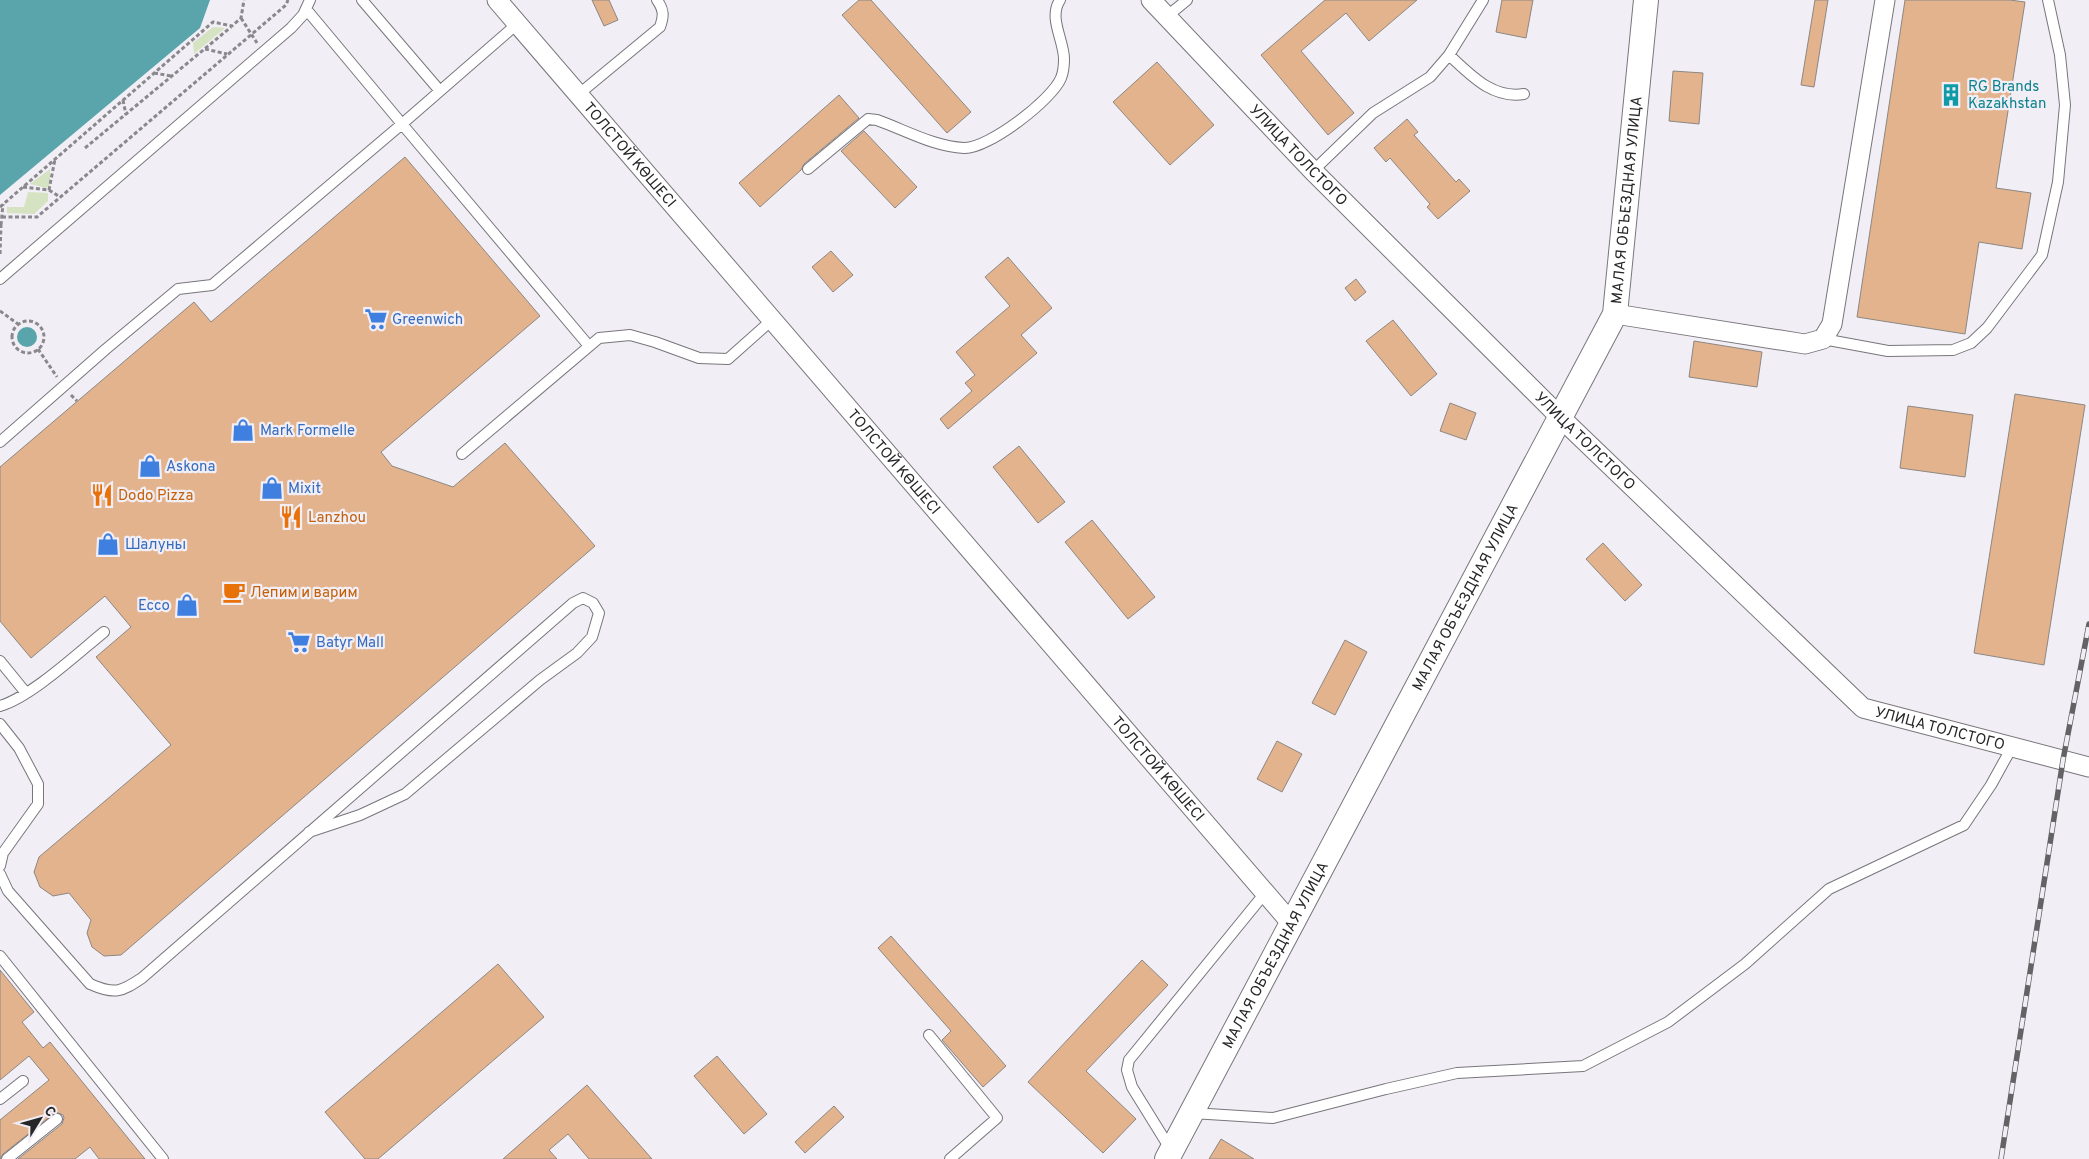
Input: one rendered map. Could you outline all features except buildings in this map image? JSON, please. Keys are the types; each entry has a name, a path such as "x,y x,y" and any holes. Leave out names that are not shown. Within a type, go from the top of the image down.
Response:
{"street":[{"name":"ТОЛСТОЙ КӨШЕСІ","path":"497,0 1292,924"},
{"name":"УЛИЦА ТОЛСТОГО","path":"1151,0 1313,171 1561,418 1862,708 2089,767"},
{"name":"МАЛАЯ ОБЪЕЗДНАЯ УЛИЦА","path":"1169,1155 1615,314 1646,0"},
{"path":"1615,314 1804,344 1823,339 1832,324 1885,0"}],"lane":[{"path":"362,0 440,91"},
{"path":"579,94 660,27 664,16 662,6 657,0"},
{"path":"808,169 860,123 868,119 877,120 946,146 967,148 985,143 1021,119 1050,95 1062,77 1064,58 1055,16 1060,0"},
{"path":"1166,17 1187,0"},
{"path":"1313,171 1373,112 1430,77 1448,55 1483,0"},
{"path":"1823,339 1888,351 1952,350 1971,343 1987,328 2042,255 2058,182 2065,105 2060,55 2048,0"},
{"path":"0,279 290,28 304,15 308,4"},
{"path":"308,4 402,124 589,346"},
{"path":"0,442 178,289 212,285 517,24"},
{"path":"1448,55 1482,84 1510,96 1524,94"},
{"path":"462,454 599,338 630,335 699,358 728,358 772,319"},
{"path":"0,874 8,891 90,984 107,992 123,991 142,978 309,832 573,602 583,598 593,603 599,613 598,621 592,637 577,653 540,680 405,794 360,816 309,832"},
{"path":"0,706 26,693 104,632"},
{"path":"0,661 26,693"},
{"path":"0,724 19,748 38,784 38,804 3,853 0,866"},
{"path":"1191,1113 1273,1118 1457,1073 1583,1066 1668,1022 1745,964 1829,889 1964,825 1991,785 2012,747"},
{"path":"1169,1155 1132,1087 1127,1070 1129,1060 1265,893"},
{"path":"0,956 162,1159"},
{"path":"929,1035 998,1118 950,1159"},
{"path":"0,1099 23,1081"},
{"path":"7,1159 57,1119"}],"path":[{"path":"244,0 242,18 250,35 264,51"},
{"path":"2,217 37,217 286,5 288,0"},
{"path":"85,148 242,18"},
{"path":"0,254 2,205 213,22 232,26"},
{"path":"204,49 227,54"},
{"path":"154,73 172,76"},
{"path":"123,100 126,114"},
{"path":"49,190 55,159"},
{"path":"23,187 49,190 60,197"},
{"path":"0,310 18,324"},
{"path":"28,321 38,325 43,334 43,339 38,349 29,353 16,347 12,338 14,328 18,324 28,321"},
{"path":"38,349 58,379"}],"green space":[{"path":"213,27 225,28 194,54 193,43"},
{"path":"50,169 50,185 46,188 30,184"},
{"path":"28,192 48,193 48,201 34,214 7,213 7,207 24,207"}],"water":[{"path":"0,0 210,0 200,28 0,195"},
{"path":"27,327 34,330 37,337 34,344 27,347 20,344 17,337 20,330"}],"railway":[{"path":"2001,1159 2063,760 2089,624"}],"place":[{"name":"RG Brands Kazakhstan","path":"1951,95"},
{"name":"Greenwich","path":"376,319"},
{"name":"Mark Formelle","path":"243,430"},
{"name":"Askona","path":"150,466"},
{"name":"Mixit","path":"272,488"},
{"name":"Dodo Pizza","path":"102,495"},
{"name":"Lanzhou","path":"291,517"},
{"name":"Шалуны","path":"108,544"},
{"name":"Лепим и варим","path":"234,592"},
{"name":"Ecco","path":"187,605"},
{"name":"Batyr Mall","path":"299,642"}]}
